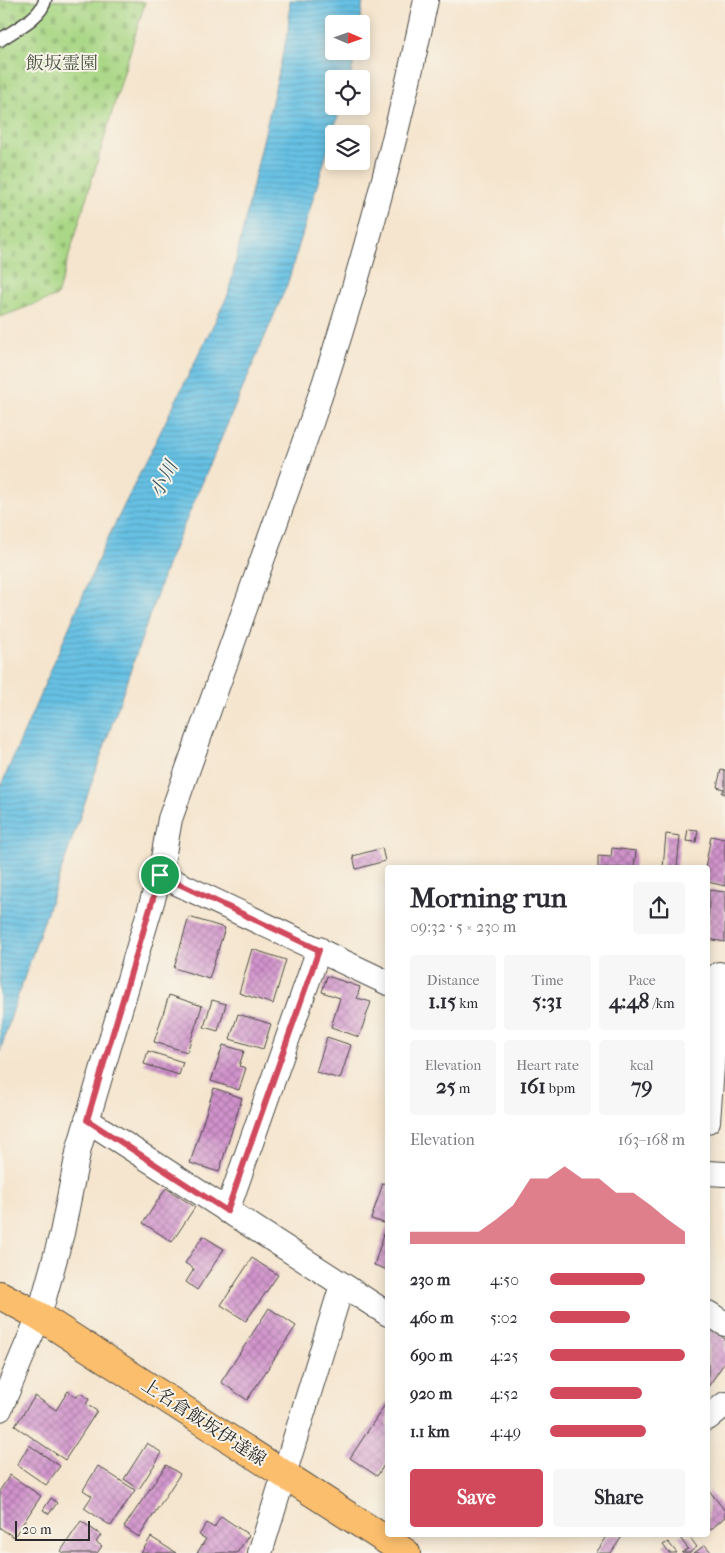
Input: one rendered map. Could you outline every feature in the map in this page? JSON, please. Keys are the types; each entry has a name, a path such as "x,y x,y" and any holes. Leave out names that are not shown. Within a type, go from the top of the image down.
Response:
{"main road":[{"name":"上名倉飯坂伊達線","path":"7,1300 39,1316 406,1553"}],"street":[{"path":"0,1409 39,1316 62,1233 79,1148 160,875 170,819 312,419 342,326 380,198 407,90 426,0"},
{"path":"160,875 385,981"},
{"path":"227,1211 319,950"},
{"path":"710,1088 717,974"},
{"path":"87,1120 385,1312"},
{"path":"710,1173 725,1174"},
{"path":"260,1553 342,1285"},
{"path":"710,1314 725,1324"},
{"path":"710,1416 725,1404"}],"lane":[{"path":"0,40 36,15 44,7 45,0"}],"green space":[{"name":"飯坂霊園","path":"0,0 145,2 57,296 0,317"}],"water":[{"name":"小川","path":"290,0 363,0 361,15 325,15 325,60 354,60 352,70 325,70 325,115 338,115 335,125 325,125 325,159 287,285 167,565 0,1052 0,788 105,544 228,295 288,31"}],"building":[{"path":"721,770 725,771 725,794 722,793 724,789 717,787"},
{"path":"688,829 698,830 696,842 686,841"},
{"path":"666,834 680,836 677,865 663,865"},
{"path":"711,836 725,839 725,886 710,882 710,865 706,865"},
{"path":"382,848 385,861 356,869 353,856"},
{"path":"612,848 636,851 634,865 598,865 598,856 611,857"},
{"path":"710,890 725,892 725,942 710,939"},
{"path":"189,917 225,928 209,979 174,968"},
{"path":"252,949 286,960 273,1004 239,993"},
{"path":"327,976 360,987 357,998 371,1002 359,1037 331,1027 340,998 322,992"},
{"path":"169,995 202,1006 187,1052 154,1042"},
{"path":"212,1000 226,1004 218,1031 204,1027"},
{"path":"238,1014 271,1024 263,1049 230,1039"},
{"path":"327,1037 351,1045 340,1079 316,1072"},
{"path":"223,1045 244,1051 239,1066 246,1068 239,1090 211,1081"},
{"path":"148,1051 183,1062 179,1075 144,1064"},
{"path":"214,1088 242,1098 219,1172 190,1163"},
{"path":"383,1183 385,1183 385,1223 371,1219"},
{"path":"166,1188 195,1207 172,1242 143,1223"},
{"path":"385,1231 385,1269 374,1265"},
{"path":"203,1236 224,1249 197,1290 186,1282 194,1269 185,1263"},
{"path":"252,1258 278,1275 246,1321 221,1305"},
{"path":"269,1308 296,1326 247,1400 221,1382"},
{"path":"710,1328 725,1339 725,1362 710,1384"},
{"path":"68,1391 77,1397 80,1393 89,1399 86,1404 97,1411 65,1460 15,1426 35,1396 56,1410"},
{"path":"385,1405 385,1464 377,1476 350,1458"},
{"path":"147,1443 162,1453 139,1489 124,1479"},
{"path":"29,1445 60,1466 46,1485 17,1465"},
{"path":"166,1465 180,1474 139,1537 124,1527"},
{"path":"98,1466 135,1490 111,1526 84,1508 92,1496 83,1490"},
{"path":"10,1475 41,1496 14,1537 0,1528 0,1490"},
{"path":"710,1492 725,1511 725,1517 710,1530"},
{"path":"51,1498 57,1503 49,1514 43,1510"},
{"path":"221,1516 249,1535 237,1553 197,1553 206,1539 199,1535 207,1523 214,1528"},
{"path":"81,1521 101,1535 96,1542 102,1546 97,1553 64,1553 61,1551"},
{"path":"151,1537 176,1553 141,1553"},
{"path":"607,1537 622,1537 611,1553 596,1553"},
{"path":"679,1537 690,1537 697,1547 689,1553 682,1553 688,1549"},
{"path":"668,1542 677,1553 669,1553 663,1545"},
{"path":"705,1545 712,1553 694,1553"}],"route":[{"path":"160,875 319,950 227,1211 87,1120 160,875"}]}
